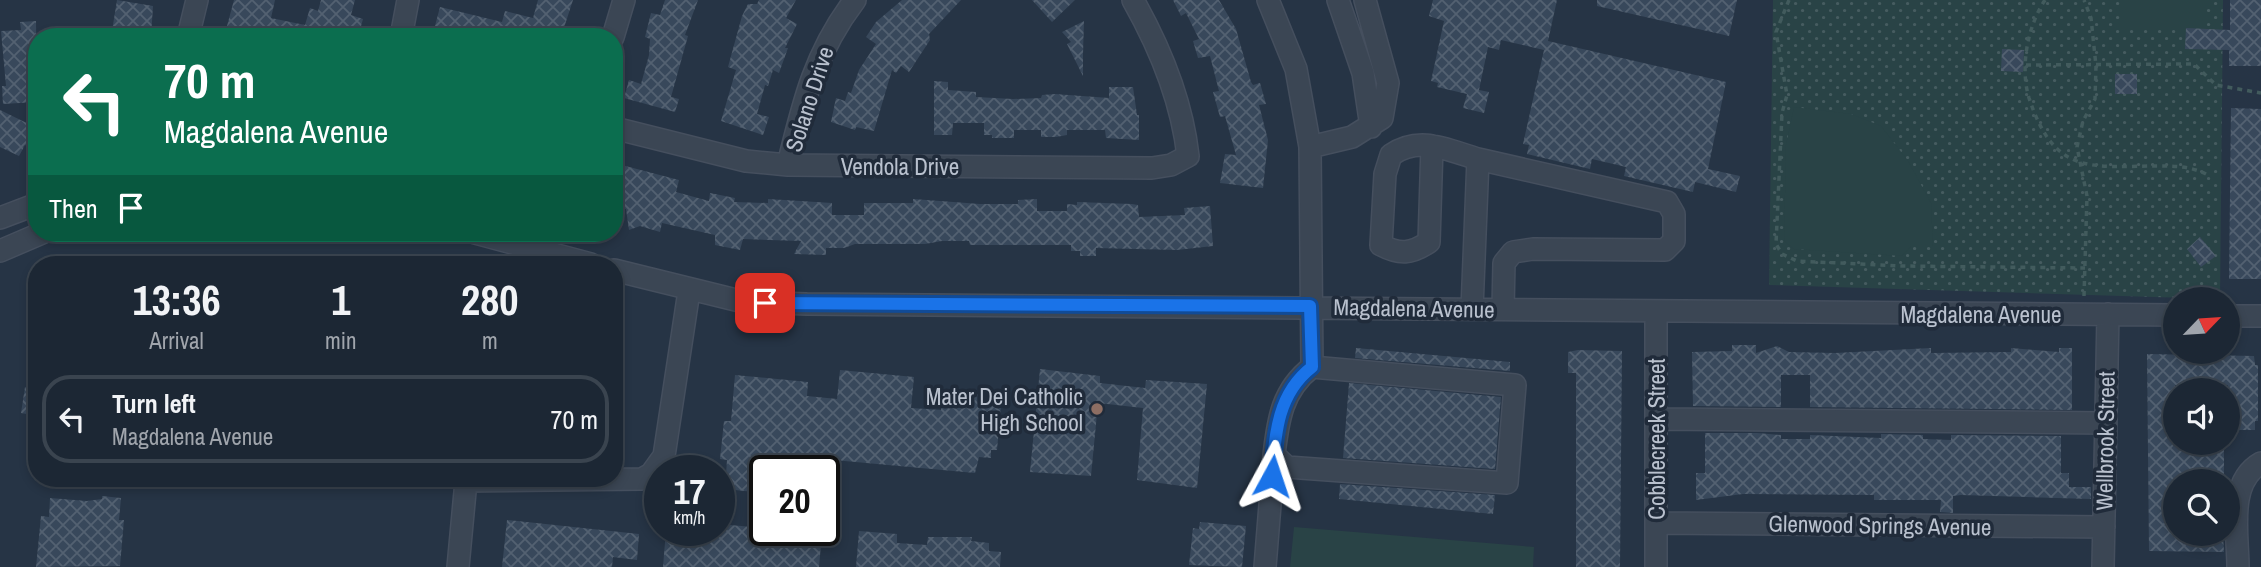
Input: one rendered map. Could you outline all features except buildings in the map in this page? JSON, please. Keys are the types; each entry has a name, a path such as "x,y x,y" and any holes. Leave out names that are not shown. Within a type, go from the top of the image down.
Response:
{"street":[{"path":"190,28 197,0"},
{"path":"403,28 408,0"},
{"path":"616,28 624,0"},
{"name":"Solano Drive","path":"788,165 813,72 831,31 855,0"},
{"name":"Vendola Drive","path":"623,130 746,162 788,165 1152,168 1171,165 1188,156 1186,136 1153,36 1133,0"},
{"path":"1268,0 1296,69 1310,147 1312,367"},
{"path":"1338,0 1363,73 1371,127"},
{"path":"1310,147 1352,137 1382,118 1388,83 1365,0"},
{"path":"1432,146 1429,242 1414,252 1396,253 1381,245 1385,174 1391,155 1406,145 1432,146 1667,202 1674,214 1674,241 1665,250 1532,249 1513,252 1504,263 1503,309"},
{"path":"1472,309 1478,159"},
{"path":"0,218 28,207"},
{"path":"0,251 28,239"},
{"path":"509,242 562,256"},
{"name":"Magdalena Avenue","path":"623,273 689,291 744,302 807,304 2163,315"},
{"path":"623,479 642,479 651,474 664,456 689,291"},
{"name":"Cobblecreek Street","path":"1656,312 1656,567"},
{"name":"Wellbrook Street","path":"2103,567 2108,314"},
{"path":"2240,316 2261,316"},
{"path":"1265,567 1273,455 1278,415 1295,380 1312,367 1515,385 1507,483 1287,467 1273,455"},
{"path":"1657,419 2104,423"},
{"path":"2238,567 2238,493 2253,468 2261,463"},
{"path":"458,567 465,487"},
{"name":"Glenwood Springs Avenue","path":"1656,523 2104,527"}],"path":[{"path":"1789,0 1776,32 1787,95 1782,113 1776,244 1782,254 1797,261 1900,266 2085,268"},
{"path":"2045,0 2037,11 2027,44 2025,83 2037,122 2053,144 2079,164 2171,166 2197,169 2208,175"},
{"path":"2084,0 2091,18 2096,66 2095,99 2083,121 2077,147 2087,196 2084,314"},
{"path":"2026,65 2194,64 2216,85 2261,93"}],"green space":[{"path":"1773,0 2223,0 2220,287 2163,287 2163,297 1769,285"},
{"path":"2122,0 2205,0 2205,26 2122,26"},
{"path":"1794,107 1851,114 1881,126 1908,161 1931,203 1933,246 1911,246 1902,256 1794,249 1784,241 1786,145"},
{"path":"1294,527 1534,547 1533,567 1290,567"}],"place":[{"name":"Mater Dei Catholic High School","path":"1097,409"}],"route":[{"path":"765,303 1310,306 1312,367 1295,380 1278,415 1272,476"}]}
